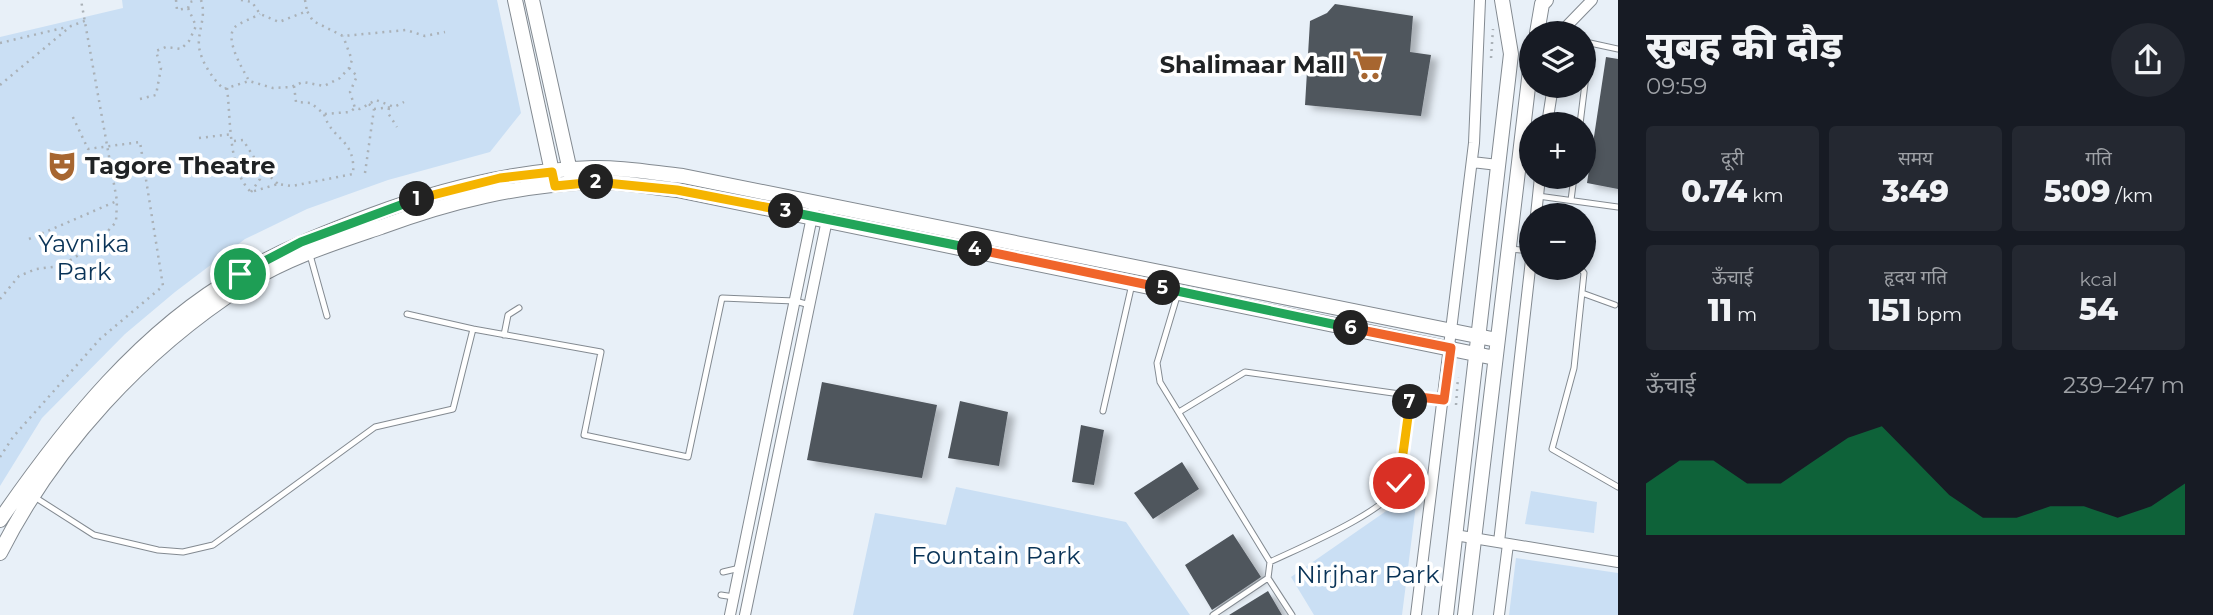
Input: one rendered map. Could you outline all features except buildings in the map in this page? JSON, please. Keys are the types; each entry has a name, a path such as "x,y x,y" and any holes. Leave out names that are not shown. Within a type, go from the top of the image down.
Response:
{"street":[{"path":"515,0 554,179"},
{"path":"532,0 571,177"},
{"path":"1416,615 1472,162 1478,98 1480,0"},
{"path":"1446,615 1511,54 1502,0"},
{"path":"1539,21 1542,4 1546,0"},
{"path":"1572,21 1592,0"},
{"path":"530,66 546,63"},
{"path":"1465,615 1527,98"},
{"path":"1472,162 1498,165"},
{"path":"0,553 53,464 116,391 188,324 246,284 309,252 418,213 499,191 571,177 595,167 683,176 813,209 1136,267 1497,340"},
{"path":"0,520 46,454 110,380 183,313 240,274 301,242 415,200 500,178 554,179"},
{"path":"1537,203 1539,189"},
{"path":"730,615 813,209"},
{"path":"829,212 1132,282 1495,358"},
{"path":"746,615 829,212"},
{"path":"1499,615 1503,543 1529,280"},
{"path":"1455,535 1618,562"}],"lane":[{"path":"1581,112 1590,43 1618,49"},
{"path":"1571,200 1572,189"},
{"path":"1538,196 1618,207"},
{"path":"1508,249 1519,250"},
{"path":"309,252 327,316"},
{"path":"1103,411 1136,267"},
{"path":"1181,276 1157,363 1160,382 1270,562 1268,578 1292,615"},
{"path":"1583,280 1574,368 1552,449 1618,486"},
{"path":"1582,292 1615,305"},
{"path":"407,314 601,352 584,435 688,457 722,298 795,301 810,305"},
{"path":"504,335 508,315 519,307"},
{"path":"33,496 94,535 183,552 213,545 375,427 453,409 473,329"},
{"path":"1179,412 1245,372 1444,400"},
{"path":"1270,562 1357,519 1389,497 1399,483 1411,396"},
{"path":"723,572 740,568"},
{"path":"1213,615 1268,578"},
{"path":"721,594 734,597"}],"path":[{"path":"0,299 19,276 36,269 61,266 96,244 116,222 117,201 82,0"},
{"path":"176,0 177,10 188,8"},
{"path":"140,99 156,95 161,68 156,51 166,47 181,49 189,41 196,26 188,8 189,1 199,0 203,22 198,48 211,79 227,88 249,81 273,88 303,82 324,86 340,78 349,68 352,60 343,36"},
{"path":"241,0 252,2 260,14 279,22 307,11"},
{"path":"305,0 313,21 343,36 391,30 406,30 425,36 445,32"},
{"path":"249,81 239,61 232,35 235,27 260,14"},
{"path":"0,43 87,20"},
{"path":"0,85 71,26"},
{"path":"349,68 357,76 350,92 355,107"},
{"path":"251,192 278,184 292,186 353,174 345,140 330,128 324,114 311,103 296,102 293,99 294,85"},
{"path":"227,88 234,141 231,156 245,186 251,192"},
{"path":"355,107 360,109 376,100 394,107"},
{"path":"369,104 374,109 394,107 404,102"},
{"path":"324,114 350,112 355,107"},
{"path":"389,108 392,122 397,127"},
{"path":"365,173 374,109"},
{"path":"0,457 13,437 100,339 163,286 140,142 88,149 71,113"},
{"path":"199,138 233,134"},
{"path":"234,141 243,140 260,167 278,184"},
{"path":"251,192 260,179 260,167"},
{"path":"29,239 117,201"}],"green space":[{"name":"Yavnika Park","path":"122,0 497,0 521,113 490,152 388,180 307,209 245,239 125,334 42,418 0,486 0,37 123,8"},
{"name":"Fountain Park","path":"956,487 1126,522 1190,615 853,615 875,513 946,525"},
{"name":"Nirjhar Park","path":"1418,489 1402,615 1314,615 1291,577"},
{"path":"1531,491 1597,502 1594,533 1525,524"},
{"path":"1516,558 1618,573 1618,615 1509,615"}],"place":[{"name":"Shalimaar Mall","path":"1368,65"},
{"name":"Tagore Theatre","path":"62,166"}],"route":[{"path":"240,274 301,242 415,200 500,178 552,172 555,186 595,182 677,190 1451,348 1444,400 1411,396 1399,483"}]}
